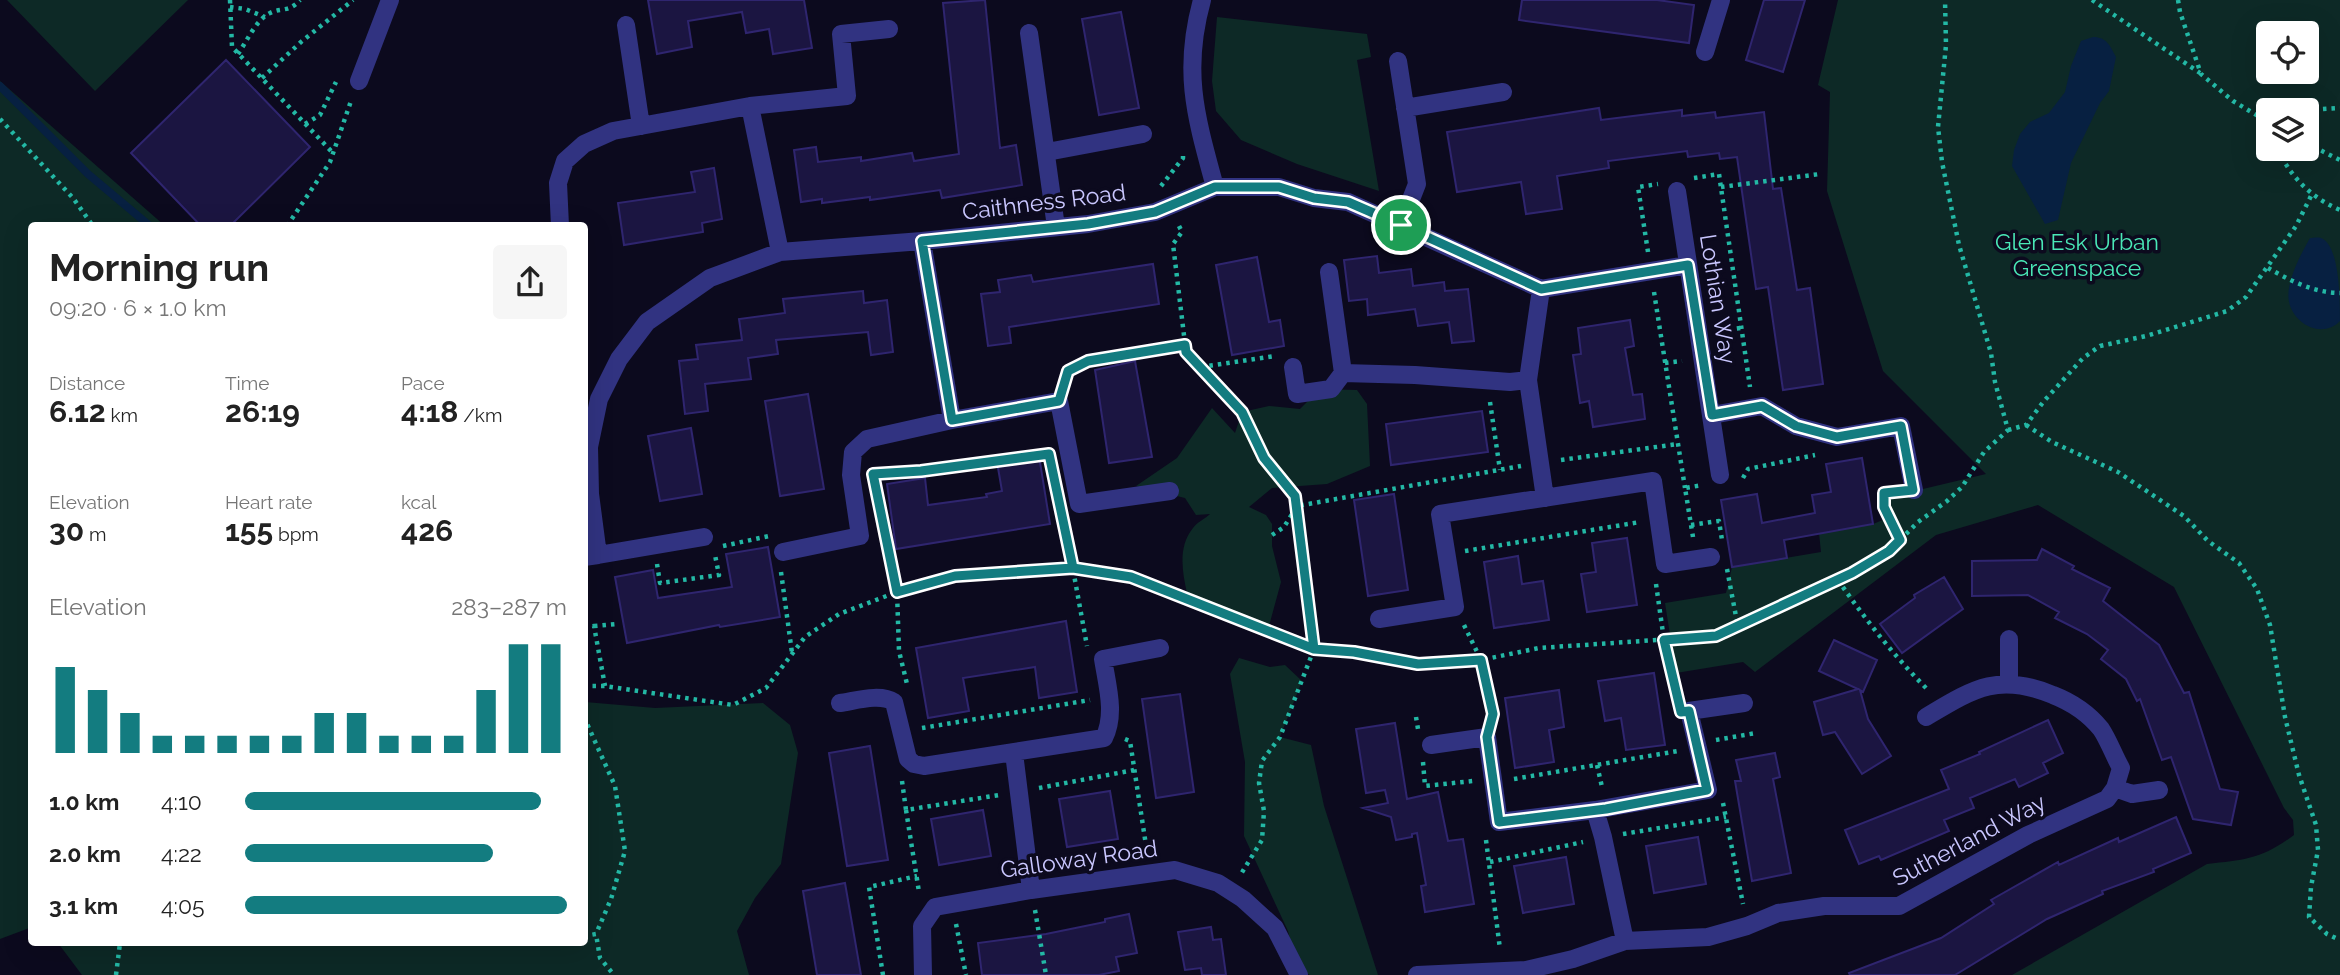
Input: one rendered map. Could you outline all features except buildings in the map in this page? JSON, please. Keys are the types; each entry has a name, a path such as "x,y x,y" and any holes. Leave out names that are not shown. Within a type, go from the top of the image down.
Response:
{"street":[{"path":"359,80 390,0"},
{"path":"1202,0 1194,28 1191,76 1197,123 1215,187"},
{"path":"1705,52 1721,0"},
{"path":"626,25 641,126"},
{"path":"560,222 558,183 565,161 584,144 613,131 750,106 847,96 841,34 889,29"},
{"path":"1029,33 1056,227"},
{"path":"1398,61 1417,184 1401,225"},
{"path":"1405,108 1503,93"},
{"path":"750,106 780,251"},
{"path":"1047,152 1143,134"},
{"name":"Caithness Road","path":"704,537 591,556 589,447 599,399 619,359 647,323 710,278 780,251 922,241 1056,227 1155,212 1215,187 1279,187 1314,198 1348,202 1541,289"},
{"name":"Lothian Way","path":"1677,191 1721,479"},
{"path":"922,241 952,420"},
{"path":"1545,498 1528,380 1541,289 1688,265"},
{"path":"1293,367 1297,394 1331,389 1343,373 1329,272"},
{"path":"1343,373 1487,381 1528,380"},
{"path":"781,558 860,536 851,475 853,452 867,439 952,420 1059,401 1080,503 1170,491"},
{"path":"1712,415 1762,406 1796,426 1839,436 1901,426 1913,490"},
{"path":"1379,619 1455,607 1440,514 1653,481 1665,564 1704,558"},
{"path":"2009,639 2009,683"},
{"path":"839,703 878,698 888,698 894,702 908,759 912,763 925,766 1104,738 1111,710 1103,659 1160,648"},
{"path":"1926,717 1968,692 2009,683 2031,686 2074,704 2101,730 2120,768 2115,788 2132,794 2159,790"},
{"path":"1431,745 1487,737 1485,783 1499,822 1595,810 1707,790 1708,740 1689,711 1744,703"},
{"path":"1014,753 1031,890"},
{"name":"Sutherland Way","path":"1417,975 1526,970 1625,941 1708,937 1747,926 1778,913 1824,906 1899,906 2028,835 2107,800 2115,788"},
{"path":"1595,810 1625,941"},
{"name":"Galloway Road","path":"933,910 935,907 1031,890 1175,870 1218,883 1243,899 1275,928 1299,975"},
{"path":"923,975 922,926 933,910"}],"path":[{"path":"238,54 265,17 274,11 284,12 300,0"},
{"path":"262,78 353,0"},
{"path":"1945,0 1946,45 1938,127 1942,162 1959,245 1990,353 2008,430"},
{"path":"2092,0 2256,115"},
{"path":"2178,0 2201,74"},
{"path":"265,17 230,3 232,47 333,153"},
{"path":"290,222 330,162 359,80"},
{"path":"2319,109 2340,108"},
{"path":"0,119 73,198 90,222"},
{"path":"1183,145 1183,158 1160,185 1182,232 1173,244 1186,352 1242,412 1264,458 1295,496 1314,649 1280,737 1262,761 1259,783 1264,811 1262,840 1242,870 1239,884 1243,899"},
{"path":"2319,150 2340,160"},
{"path":"2285,161 2298,182 2321,202 2340,210"},
{"path":"1721,187 1820,174"},
{"path":"588,685 733,705 766,688 805,637 839,614 897,592 955,576 1073,568 1131,577 1314,649 1354,652 1418,664 1481,660 1539,648 1716,636 1838,580 1889,551 1918,522 1962,487 1984,452 2008,430 2026,425 2083,358 2100,346 2146,336 2227,312 2246,297 2268,268 2296,226 2312,194"},
{"path":"2268,268 2291,281 2340,293"},
{"path":"1059,401 1068,371 1088,361 1185,345"},
{"path":"1200,367 1276,355"},
{"path":"1487,381 1500,470"},
{"path":"2026,425 2052,442 2118,472 2184,516 2208,541 2239,563 2257,589 2270,625 2285,717 2299,775 2316,825 2318,850 2309,917 2327,934 2340,940"},
{"path":"1704,558 1685,488 1721,479 1741,480 1748,469 1841,450 1839,436"},
{"path":"1272,535 1284,527 1297,506 1540,463 1678,444"},
{"path":"876,487 873,474 921,471 1012,458 1049,454 1052,467"},
{"path":"1900,540 1884,507 1884,493 1913,490"},
{"path":"881,513 897,592 899,651 908,690"},
{"path":"1064,519 1087,646"},
{"path":"1447,554 1658,519"},
{"path":"645,564 657,562 660,583 719,575 714,548 775,535"},
{"path":"781,558 792,654"},
{"path":"1665,564 1653,566 1664,640 1681,712 1689,711"},
{"path":"1838,580 1863,617 1907,669 1945,706"},
{"path":"1455,607 1481,660 1493,714 1487,737"},
{"path":"588,627 616,624"},
{"path":"594,626 605,686"},
{"path":"918,729 1096,699"},
{"path":"1708,740 1709,708"},
{"path":"588,726 615,786 625,851 611,900 596,934 600,958 614,975"},
{"path":"1108,730 1130,741 1151,873"},
{"path":"1431,745 1421,747 1424,786 1478,781 1485,783 1686,750 1684,738 1708,740 1756,733"},
{"path":"912,763 901,782 920,896 933,910"},
{"path":"906,810 1134,770"},
{"path":"1721,793 1747,926"},
{"path":"1486,836 1502,971"},
{"path":"883,975 869,887 917,876"},
{"path":"1031,890 1045,975"},
{"path":"952,904 966,975"},
{"path":"588,935 596,934"},
{"path":"116,975 120,946"}],"green space":[{"path":"7,0 188,0 95,91"},
{"name":"Glen Esk Urban Greenspace","path":"1838,0 2340,0 2340,975 2012,975 2207,864 2262,854 2294,835 2293,820 2284,808 2174,587 2038,505 1936,535 1755,672 1743,662 1676,673 1665,603 1726,593 1732,567 1821,552 1819,533 1873,524 1895,515 1885,498 1986,474 1883,371 1827,191 1830,92 1818,85"},
{"path":"1217,17 1367,34 1371,57 1357,60 1379,191 1297,164 1241,140 1216,111 1212,81"},
{"path":"0,81 160,222 28,222 28,928 0,939"},
{"path":"1320,389 1357,390 1367,404 1370,466 1327,484 1272,488 1249,507 1266,515 1272,524 1272,546 1281,582 1269,626 1187,593 1183,568 1185,543 1195,526 1210,514 1196,515 1185,498 1136,486 1177,458 1212,408 1235,433 1242,412 1269,406 1300,409"},
{"path":"1239,658 1270,667 1285,665 1302,681 1280,737 1311,745 1324,806 1378,975 1310,975 1297,969 1288,931 1244,836 1245,762 1230,674"},
{"path":"588,702 655,708 763,703 790,725 798,753 781,864 755,898 737,931 749,975 82,975 60,946 588,946"}],"water":[{"path":"2093,37 2105,40 2116,57 2109,91 2100,103 2071,163 2058,220 2045,224 2012,166 2014,150 2020,134 2030,122 2049,113 2065,92 2081,41"},
{"path":"2310,238 2321,238 2327,243 2332,251 2338,275 2340,321 2326,329 2310,327 2303,323 2289,302 2289,286 2298,260"}],"waterway":[{"path":"0,86 88,174 145,222"}],"route":[{"path":"1401,225 1348,202 1314,198 1279,187 1215,187 1155,212 1088,224 922,241 952,420 1059,401 1068,371 1088,361 1185,345 1186,352 1242,412 1264,458 1295,496 1314,649 1131,577 1073,568 955,576 897,592 873,474 921,471 1049,454 1073,568 1131,577 1195,603 1314,649 1354,652 1418,664 1481,660 1493,714 1487,737 1499,822 1606,809 1707,790 1696,735 1689,711 1681,712 1664,640 1716,636 1852,573 1889,551 1900,540 1884,507 1884,493 1913,490 1901,426 1837,437 1796,426 1762,406 1712,415 1688,265 1541,289 1401,225"}]}
